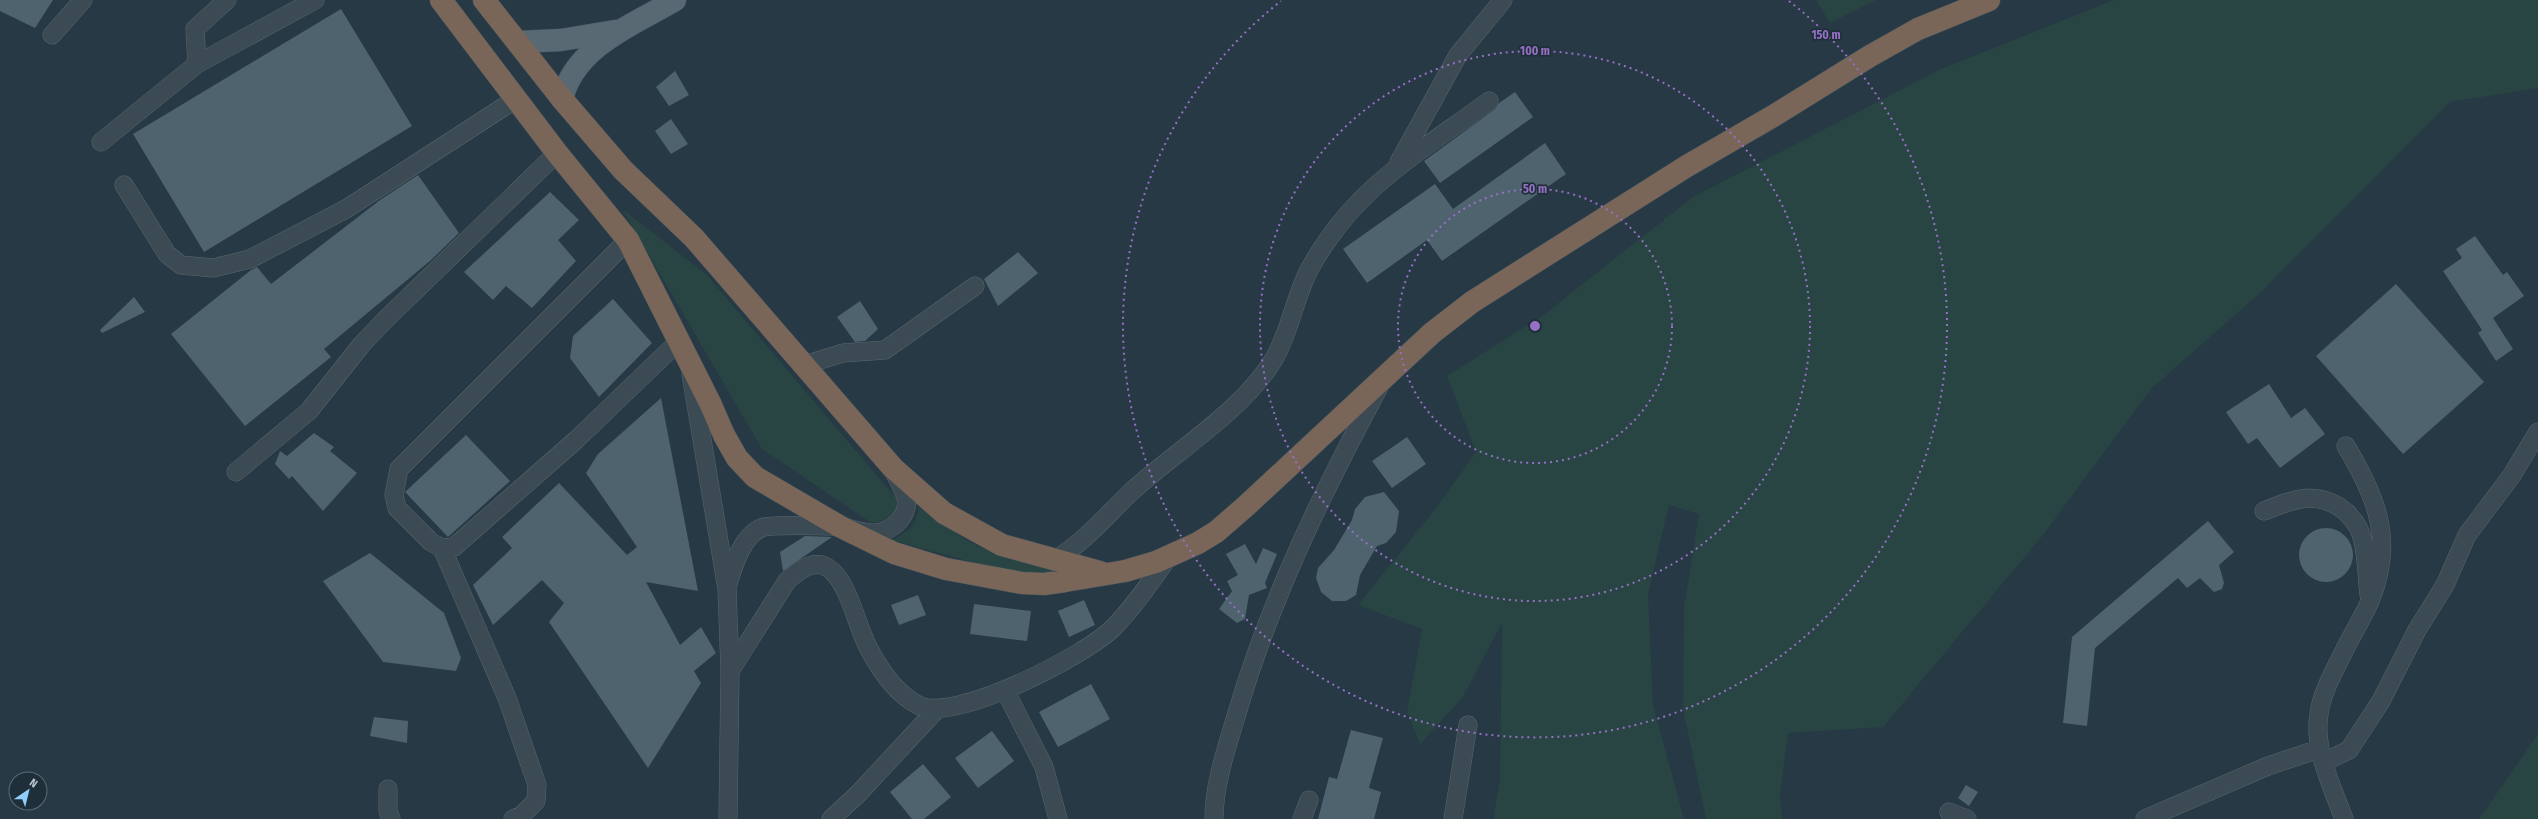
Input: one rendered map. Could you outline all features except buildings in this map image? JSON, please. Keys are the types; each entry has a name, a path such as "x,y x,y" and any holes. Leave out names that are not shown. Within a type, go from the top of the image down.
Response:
{"highway":[{"path":"441,0 557,152 628,240 689,361 724,435 737,458 755,476 839,526 894,553 946,569 986,578 1044,584 1107,574 1142,566 1170,556 1216,532 1432,333 1472,302 1687,166 1897,40 1918,29 1989,0"},
{"path":"484,0 562,99 623,170 694,238 893,468 944,513 972,530 1002,545 1107,574"}],"main road":[{"path":"562,99 569,78 576,68 597,48 622,30 675,0"},
{"path":"518,42 561,40 622,30"}],"street":[{"path":"52,35 83,0"},
{"path":"197,64 195,29 227,0"},
{"path":"101,142 197,64 315,0"},
{"path":"1395,170 1458,56 1503,0"},
{"path":"124,185 167,254 181,265 213,268 250,259 346,209 516,99"},
{"path":"1056,560 1083,541 1130,493 1216,422 1262,376 1280,348 1304,282 1318,254 1339,225 1395,170 1489,101"},
{"path":"236,472 309,411 362,344 557,152"},
{"path":"628,240 399,469 394,495 398,508 431,542 442,548 454,547 576,440 679,341"},
{"path":"804,365 843,353 885,350 975,286"},
{"path":"689,361 727,589 730,671 728,819"},
{"path":"1214,819 1216,794 1225,755 1251,667 1274,603 1335,468 1383,379"},
{"path":"2146,819 2268,766 2349,750 2377,708 2417,630 2445,585 2467,535 2512,475 2538,432"},
{"path":"2344,819 2322,755 2319,714 2324,694 2370,602 2381,566 2382,542 2380,516 2370,489 2346,446"},
{"path":"727,589 739,552 753,534 764,527 839,526 874,533 889,530 897,524 904,515 906,496 893,468"},
{"path":"2264,511 2283,503 2315,498 2328,500 2350,516 2358,526 2363,540 2370,602"},
{"path":"442,548 507,698 537,785 536,801 521,816 513,819"},
{"path":"730,671 787,580 800,569 816,564 824,565 838,575 844,585 868,649 883,672 902,693 919,706 936,710 958,706 1005,690 1061,661 1113,628 1170,556"},
{"path":"1005,690 1044,768 1058,819"},
{"path":"831,819 858,794 936,710"},
{"path":"1452,819 1468,725"},
{"path":"388,789 388,810 391,819"},
{"path":"1302,819 1309,800"},
{"path":"1949,812 1967,819"}],"green space":[{"path":"1816,0 1876,0 1830,23"},
{"path":"2114,0 2538,0 2538,88 2450,102 2260,293 2151,389 2043,535 1883,727 1788,733 1780,795 1782,819 1706,819 1683,709 1684,608 1699,514 1669,505 1648,594 1653,705 1684,819 1493,819 1500,780 1502,623 1463,697 1420,744 1407,712 1422,629 1358,605 1436,508 1476,452 1447,376 1542,316 1693,197 1941,69"},
{"path":"622,209 706,274 896,498 896,510 890,516 882,521 870,522 762,449"},
{"path":"920,505 954,532 982,547 1011,558 1073,573 1018,573 989,567 892,540 908,531 914,523"},
{"path":"2538,734 2538,819 2479,819"}]}
